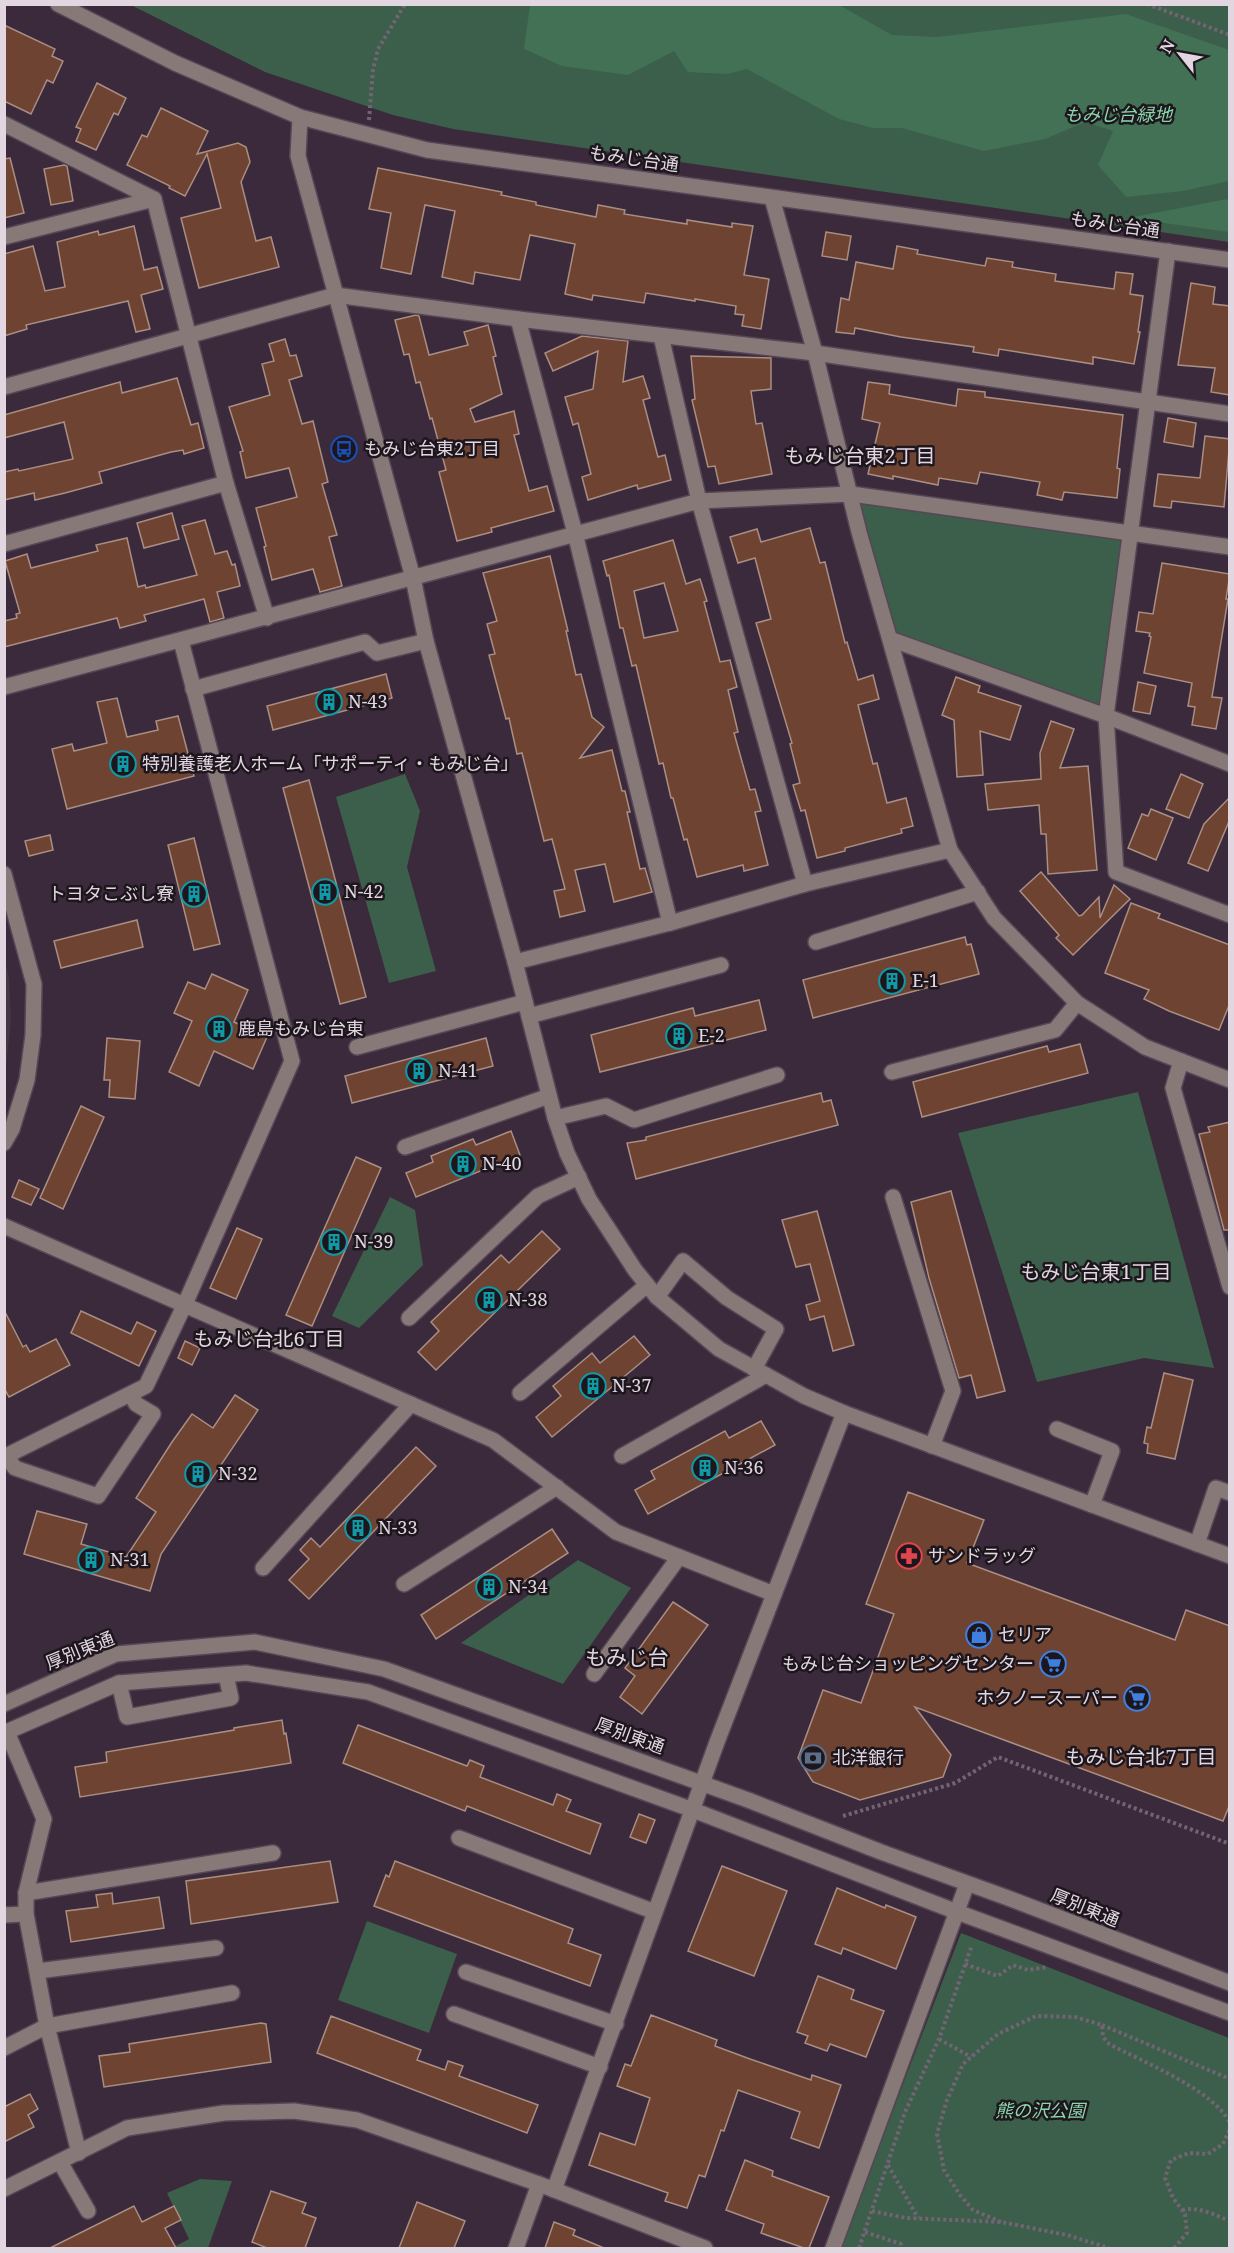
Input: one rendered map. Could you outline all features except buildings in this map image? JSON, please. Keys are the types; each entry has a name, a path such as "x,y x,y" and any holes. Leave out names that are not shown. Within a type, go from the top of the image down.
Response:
{"street":[{"name":"もみじ台通","path":"58,4 175,63 300,117 427,150 1230,260"},
{"path":"300,117 298,156 412,578 426,641 515,962 555,1118 567,1153 589,1199 657,1298 719,1349 760,1372 804,1396 844,1413 1230,1556"},
{"path":"4,124 154,199 226,483 267,618"},
{"path":"772,198 815,353 859,532 950,850 994,918 1077,1003 1144,1047 1230,1080"},
{"path":"4,237 154,199"},
{"path":"1168,251 1106,716 1116,872 1230,915"},
{"path":"4,387 335,295 518,320 815,353 1230,414"},
{"path":"518,320 575,533 670,923"},
{"path":"661,336 699,501 805,884"},
{"path":"4,544 226,483"},
{"path":"4,687 699,501 851,494 1230,548"},
{"path":"890,639 1106,716 1230,764"},
{"path":"131,1394 136,1404 153,1414 98,1496 15,1468 5,1457 146,1386 185,1304 292,1061 181,641"},
{"path":"193,689 365,642 377,653 426,641"},
{"path":"515,962 670,923 805,884 950,850"},
{"path":"4,874 34,984 33,1035 27,1080 12,1129 4,1143"},
{"path":"816,942 978,892"},
{"path":"357,1047 721,965"},
{"path":"892,1072 1055,1030 1077,1003"},
{"path":"1181,1061 1173,1088 1230,1287"},
{"path":"555,1118 606,1106 634,1120 777,1075"},
{"path":"405,1147 549,1096"},
{"path":"409,1318 538,1196 579,1177"},
{"path":"892,1197 953,1391 932,1446"},
{"path":"4,1226 493,1440 616,1532 774,1594"},
{"path":"622,1456 760,1372 776,1329 727,1298 683,1261 657,1298"},
{"path":"520,1393 647,1285"},
{"path":"263,1568 411,1404"},
{"path":"554,2190 702,1783 844,1413"},
{"path":"1057,1430 1112,1451 1092,1505"},
{"path":"404,1584 557,1486"},
{"path":"1197,1544 1216,1488 1230,1493"},
{"path":"594,1674 679,1557"},
{"name":"厚別東通","path":"4,1704 116,1654 255,1642 384,1669 702,1783 1230,1983"},
{"path":"79,2153 47,2026 26,1914 26,1893 44,1819 6,1732 119,1683 246,1673 368,1692 693,1810 957,1912 1230,2013"},
{"path":"119,1683 127,1717 231,1698 226,1675"},
{"path":"459,1838 655,1912"},
{"path":"26,1893 273,1853"},
{"path":"833,2248 967,1884"},
{"path":"4,1915 26,1914"},
{"path":"38,1971 216,1948"},
{"path":"466,1972 616,2024"},
{"path":"4,2048 47,2026 232,1993"},
{"path":"454,2014 600,2067"},
{"path":"4,2189 127,2128 224,2113 294,2111 357,2120 539,2184 705,2248"},
{"path":"60,2162 88,2211"},
{"path":"516,2248 539,2184"}],"path":[{"path":"370,135 370,98 378,49 405,4"},
{"path":"1147,4 1230,35"},
{"path":"843,1816 955,1783 998,1757 1230,1844"},
{"path":"859,2248 905,2112 939,2039 972,1945"},
{"path":"965,1964 998,1976 1013,1965 1028,1970 1048,1967"},
{"path":"1001,2222 973,2210 960,2195 944,2169 938,2134 946,2100 963,2064 998,2034 1036,2016 1075,2017 1102,2025 1230,2079"},
{"path":"1102,2025 1103,2037 1109,2044 1180,2081 1210,2100 1225,2113 1230,2123"},
{"path":"939,2039 971,2057"},
{"path":"1174,2248 1187,2233 1185,2214 1173,2198 1165,2178 1171,2160 1189,2152 1208,2154 1223,2144 1230,2129"},
{"path":"888,2165 918,2218"},
{"path":"1182,2210 1192,2207 1230,2221"},
{"path":"872,2211 918,2218 1001,2222 1067,2235 1109,2248"},
{"path":"865,2232 901,2244 900,2248"}],"shaded area":[{"path":"5,960 9,978 11,1021 5,1076"}],"green space":[{"name":"もみじ台緑地","path":"131,5 1229,5 1229,242 453,129 393,115 265,72"},
{"path":"530,5 839,5 892,35 937,37 1126,14 1229,50 1229,181 1183,191 1126,197 1098,165 1113,131 1085,122 1045,139 984,151 902,128 873,128 839,119 747,69 728,74 688,72 674,51 628,75 562,66 524,49"},
{"path":"1229,199 1229,232 1128,218 1222,200"},
{"path":"851,494 1130,534 1106,716 890,639"},
{"path":"405,774 420,811 407,867 436,971 389,983 336,797"},
{"path":"1138,1092 1214,1368 1144,1358 1037,1382 958,1133"},
{"path":"390,1197 415,1210 423,1265 359,1328 332,1316"},
{"path":"578,1560 631,1588 563,1684 461,1643"},
{"path":"367,1921 457,1954 429,2033 338,2000"},
{"name":"熊の沢公園","path":"961,1933 1229,2038 1229,2248 840,2248"},
{"path":"200,2179 232,2181 208,2248 172,2248 189,2239 167,2193"}],"place":[{"name":"もみじ台東2丁目","path":"344,449"},
{"name":"N-43","path":"329,702"},
{"name":"特別養護老人ホーム「サポーティ・もみじ台」","path":"123,764"},
{"name":"N-42","path":"325,892"},
{"name":"トヨタこぶし寮","path":"194,894"},
{"name":"E-1","path":"892,981"},
{"name":"鹿島もみじ台東","path":"219,1029"},
{"name":"E-2","path":"679,1036"},
{"name":"N-41","path":"419,1071"},
{"name":"N-40","path":"463,1164"},
{"name":"N-39","path":"334,1242"},
{"name":"N-38","path":"489,1300"},
{"name":"N-37","path":"593,1386"},
{"name":"N-36","path":"705,1468"},
{"name":"N-32","path":"198,1474"},
{"name":"N-33","path":"358,1528"},
{"name":"サンドラッグ","path":"909,1556"},
{"name":"N-31","path":"91,1560"},
{"name":"N-34","path":"489,1587"},
{"name":"セリア","path":"979,1635"},
{"name":"もみじ台ショッピングセンター","path":"1053,1664"},
{"name":"ホクノースーパー","path":"1137,1698"},
{"name":"北洋銀行","path":"813,1758"}],"district":[{"name":"もみじ台東2丁目","path":"860,456"},
{"name":"もみじ台東1丁目","path":"1096,1272"},
{"name":"もみじ台北6丁目","path":"269,1339"},
{"name":"もみじ台","path":"627,1658"},
{"name":"もみじ台北7丁目","path":"1141,1757"}]}
